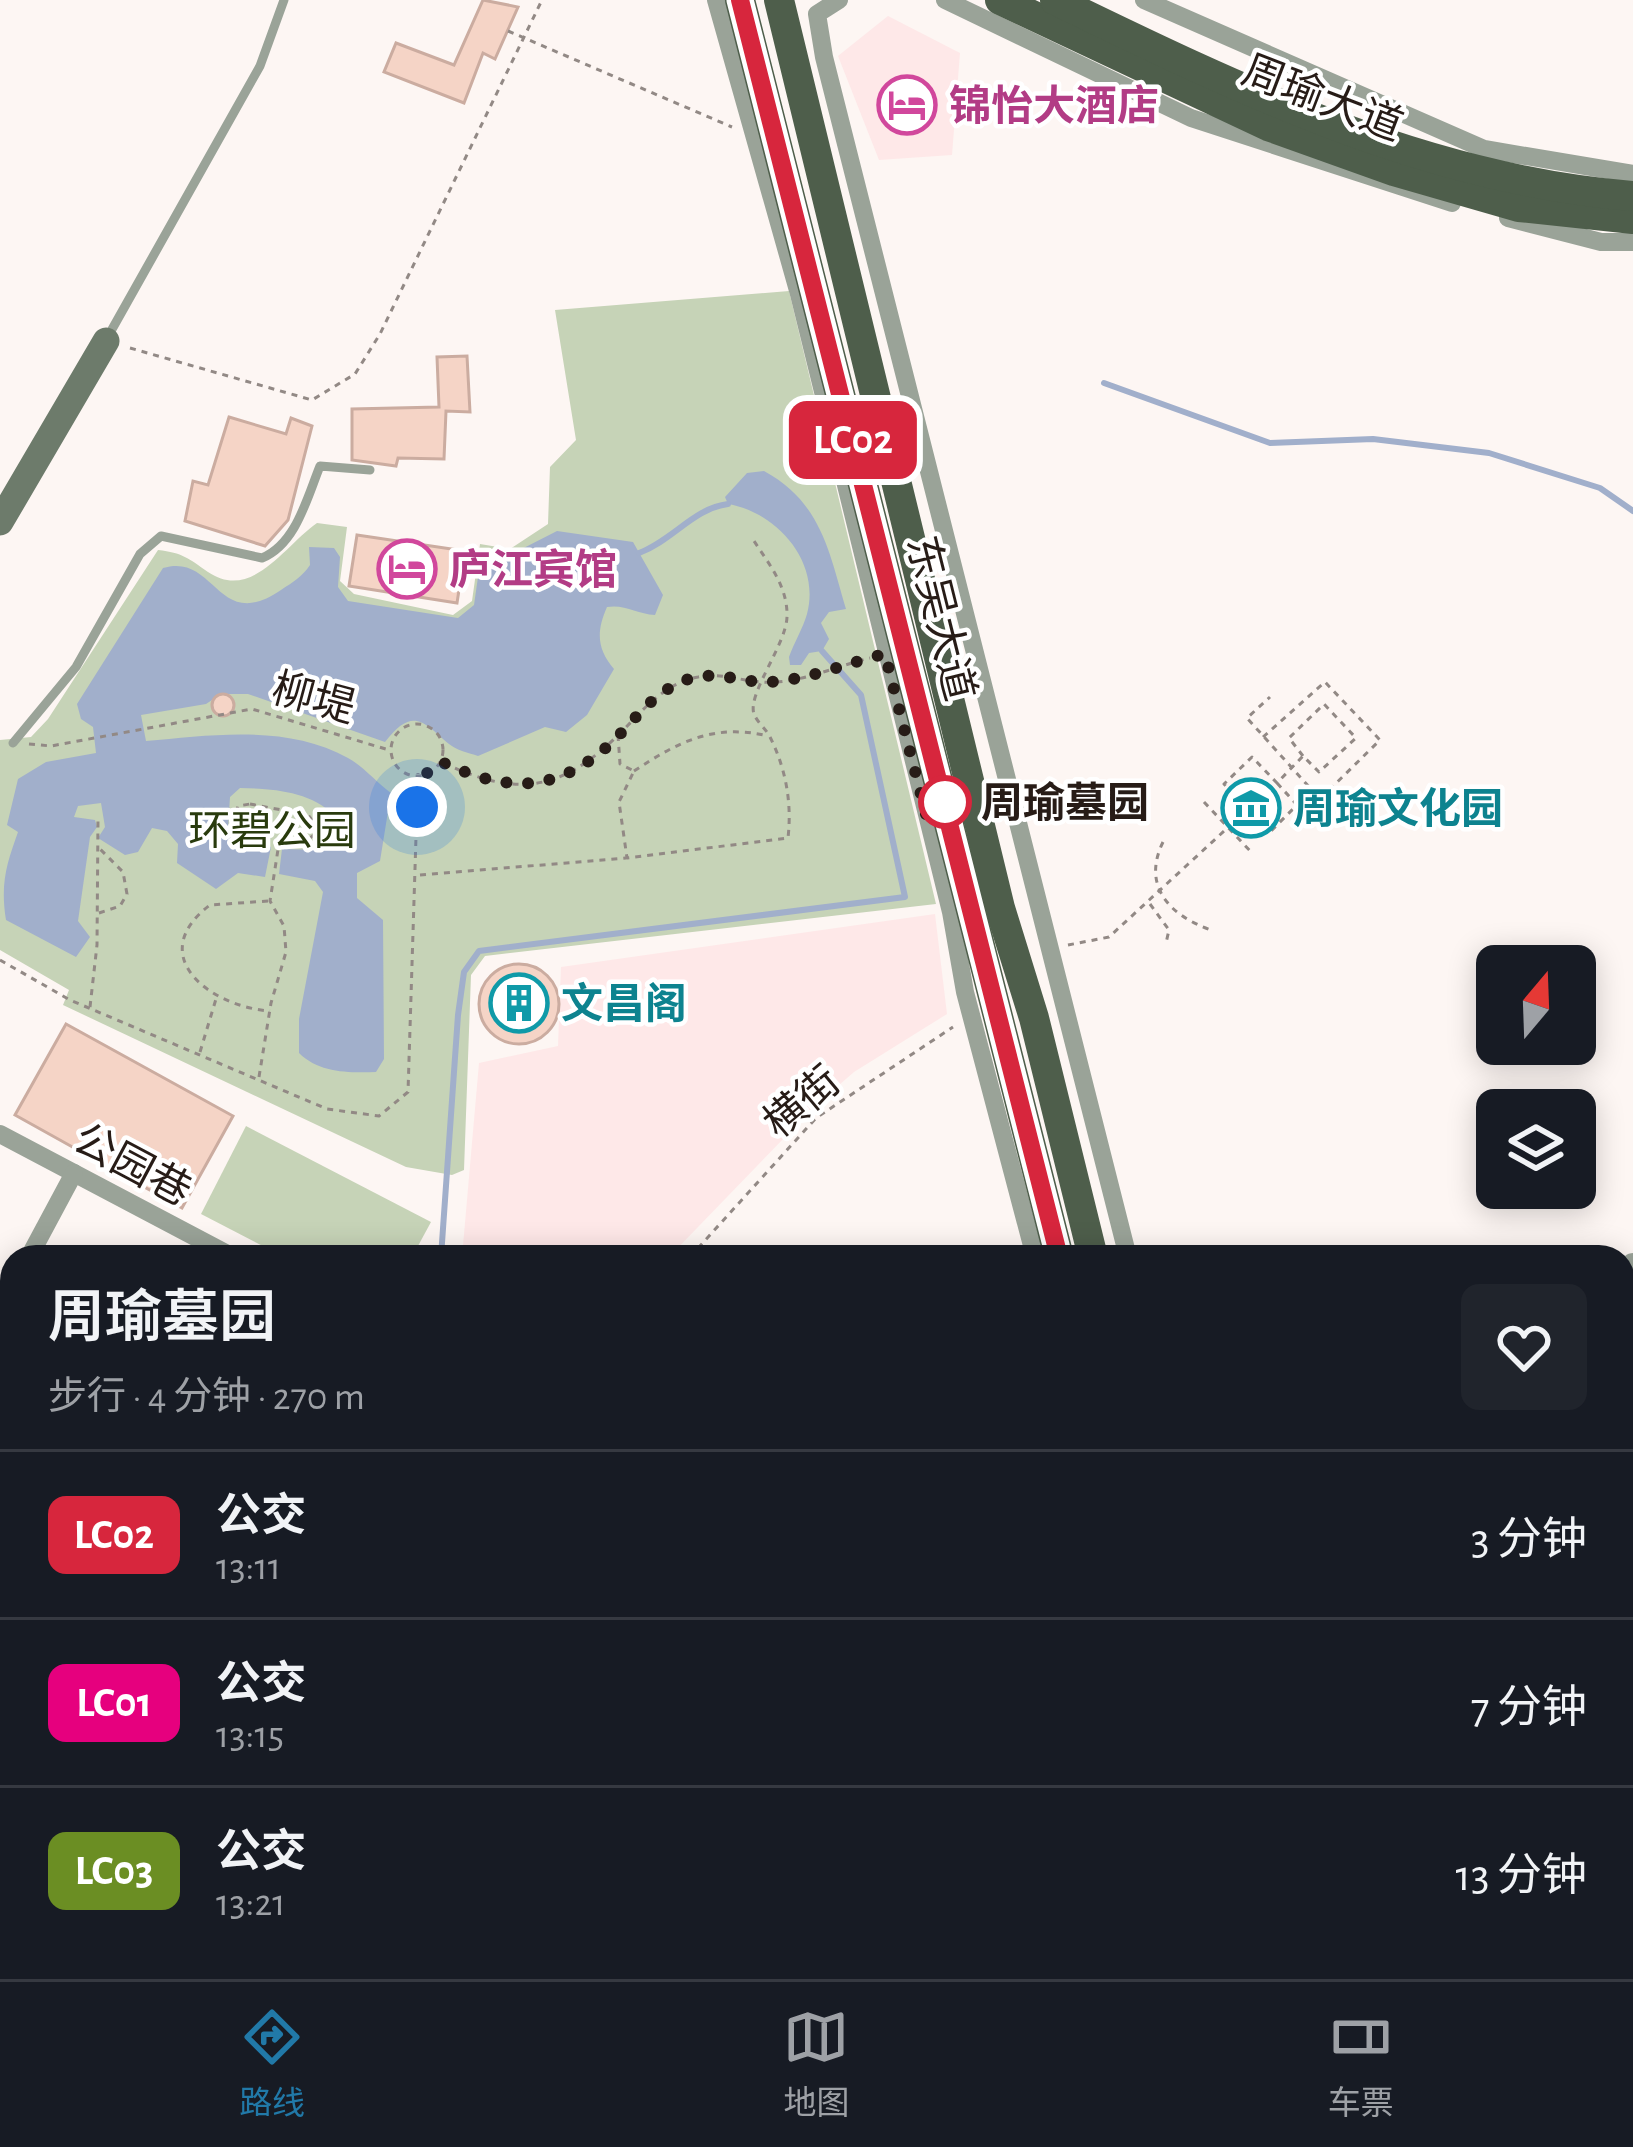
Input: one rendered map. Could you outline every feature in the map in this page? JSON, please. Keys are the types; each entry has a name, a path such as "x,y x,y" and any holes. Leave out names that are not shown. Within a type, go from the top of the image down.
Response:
{"main road":[{"name":"东吴大道","path":"740,0 1056,1245"},
{"name":"东吴大道","path":"779,0 1000,908 1034,1018 1090,1245"},
{"name":"周瑜大道","path":"1000,0 1268,126 1394,171 1519,207 1633,219"},
{"name":"周瑜大道","path":"1055,0 1268,103 1474,170 1633,196"},
{"path":"0,522 106,341"}],"street":[{"path":"716,0 799,294 1032,1245"},
{"path":"839,0 817,14 824,57 1125,1245"},
{"path":"945,0 1191,118 1391,187 1601,242 1633,242"},
{"path":"1144,0 1484,149 1633,174"},
{"name":"公园巷","path":"0,1134 210,1245"},
{"path":"35,1245 74,1173"}],"lane":[{"path":"106,341 260,66 284,0"},
{"path":"13,743 76,667 140,554 161,536 262,558 276,552 290,535 320,466 370,470"}],"path":[{"path":"106,341 312,400 355,374 458,182 542,0"},
{"path":"508,31 753,135"},
{"path":"416,875 627,858 788,838 789,792 770,736 754,715 753,698 787,619 781,583 754,541"},
{"path":"444,763 488,784 541,783 581,768 668,687 700,676 763,682 801,678 885,654"},
{"path":"1264,737 1325,682 1381,740 1320,800 1247,718 1270,697"},
{"path":"1324,704 1356,739 1339,754 1319,772 1289,738 1324,704"},
{"path":"1297,708 1308,719"},
{"name":"柳堤","path":"13,743 51,746 252,709 389,750"},
{"path":"416,724 437,735 444,763 433,773 418,773 393,761 389,750 396,734 416,724"},
{"path":"627,858 619,802 634,771 680,741 717,731 770,736"},
{"path":"619,735 620,764 634,771"},
{"path":"1339,754 1352,768"},
{"path":"1277,782 1303,756"},
{"path":"1252,757 1277,782 1297,806 1270,832 1224,784 1252,757"},
{"path":"0,960 90,1009 259,1079 353,1117 380,1116 408,1092 418,773"},
{"path":"1204,802 1252,854"},
{"path":"250,804 317,820 320,829 312,838 279,843 241,826 234,812 250,804"},
{"path":"1048,948 1109,937 1249,809"},
{"path":"90,1009 98,913 98,818"},
{"path":"1163,842 1151,873 1161,892 1189,921 1211,930"},
{"path":"259,1079 286,952 284,926 270,901 279,843"},
{"path":"98,848 123,872 127,894 120,906 98,913"},
{"path":"270,901 210,905 185,932 187,972 217,997 270,1011"},
{"path":"1149,903 1168,930 1166,943"},
{"path":"199,1054 217,997"},
{"name":"横街","path":"701,1245 816,1118 972,1015"}],"shaded area":[{"name":"锦怡大酒店","path":"888,16 960,53 952,155 879,160 838,56"},
{"path":"935,914 947,1014 854,1072 681,1245 463,1245 479,1063 558,1046 561,967"}],"green space":[{"name":"环碧公园","path":"789,291 936,904 485,956 471,975 464,1170 452,1175 406,1167 63,1005 69,990 0,950 0,740 31,737 48,719 158,550 185,557 224,579 239,580 267,567 317,523 347,527 340,581 354,594 453,615 472,601 480,544 510,549 548,524 550,467 576,440 555,310"},
{"path":"246,1126 431,1222 419,1245 261,1245 201,1214"}],"water":[{"path":"764,471 783,483 811,513 828,548 846,609 829,612 821,623 829,639 822,651 809,653 801,665 790,665 789,657 810,594 801,558 778,528 728,504 725,497 747,473"},
{"path":"557,531 633,542 663,595 655,615 607,607 600,640 614,669 587,715 566,732 545,727 478,756 452,746 418,721 403,724 385,742 248,694 221,694 206,704 141,715 146,741 249,734 325,747 354,761 391,793 380,861 357,873 357,898 383,920 384,1059 376,1072 325,1068 299,1053 299,1019 323,892 315,881 279,874 282,849 323,850 336,840 335,816 303,796 240,788 230,797 228,828 271,847 265,877 238,873 216,889 177,863 178,844 167,831 152,828 138,852 125,855 98,838 105,827 101,803 78,806 74,817 95,820 97,827 90,837 78,921 90,937 76,957 6,920 6,874 18,832 7,825 18,779 46,762 96,753 93,727 81,719 77,704 163,568 181,566 195,571 243,603 260,601 304,573 310,565 309,547 334,548 340,557 338,587 348,601 458,618 474,605 481,556 510,555"}],"building":[{"path":"483,0 518,7 495,59 483,53 464,103 384,72 396,43 454,65"},
{"path":"467,356 470,412 446,411 444,459 398,458 396,466 352,460 352,409 439,407 437,357"},
{"path":"229,417 286,434 291,418 312,426 288,520 265,546 185,521 193,481 208,485"},
{"name":"庐江宾馆","path":"357,535 465,551 457,603 349,586"},
{"path":"223,694 234,705 223,716 212,705"},
{"name":"文昌阁","path":"519,964 547,976 559,1004 547,1032 519,1044 491,1032 479,1004 491,976"},
{"path":"66,1024 233,1116 182,1208 15,1115"}],"waterway":[{"path":"1104,383 1270,443 1373,439 1489,453 1600,488 1633,511"},
{"path":"639,553 705,512 728,504"},
{"path":"442,1245 458,1015 464,972 479,951 905,897 861,695 822,651"}],"bus line":[{"name":"LC02","path":"740,0 1056,1245"}],"place":[{"name":"锦怡大酒店","path":"907,105"},
{"name":"庐江宾馆","path":"407,569"},
{"name":"周瑜墓园","path":"945,802"},
{"name":"周瑜文化园","path":"1251,808"},
{"name":"文昌阁","path":"519,1003"}],"route":[{"path":"417,807 418,773 433,773 444,763 488,784 541,783 581,768 668,687 700,676 739,676 763,682 801,678 885,654 929,826 945,802"}]}
